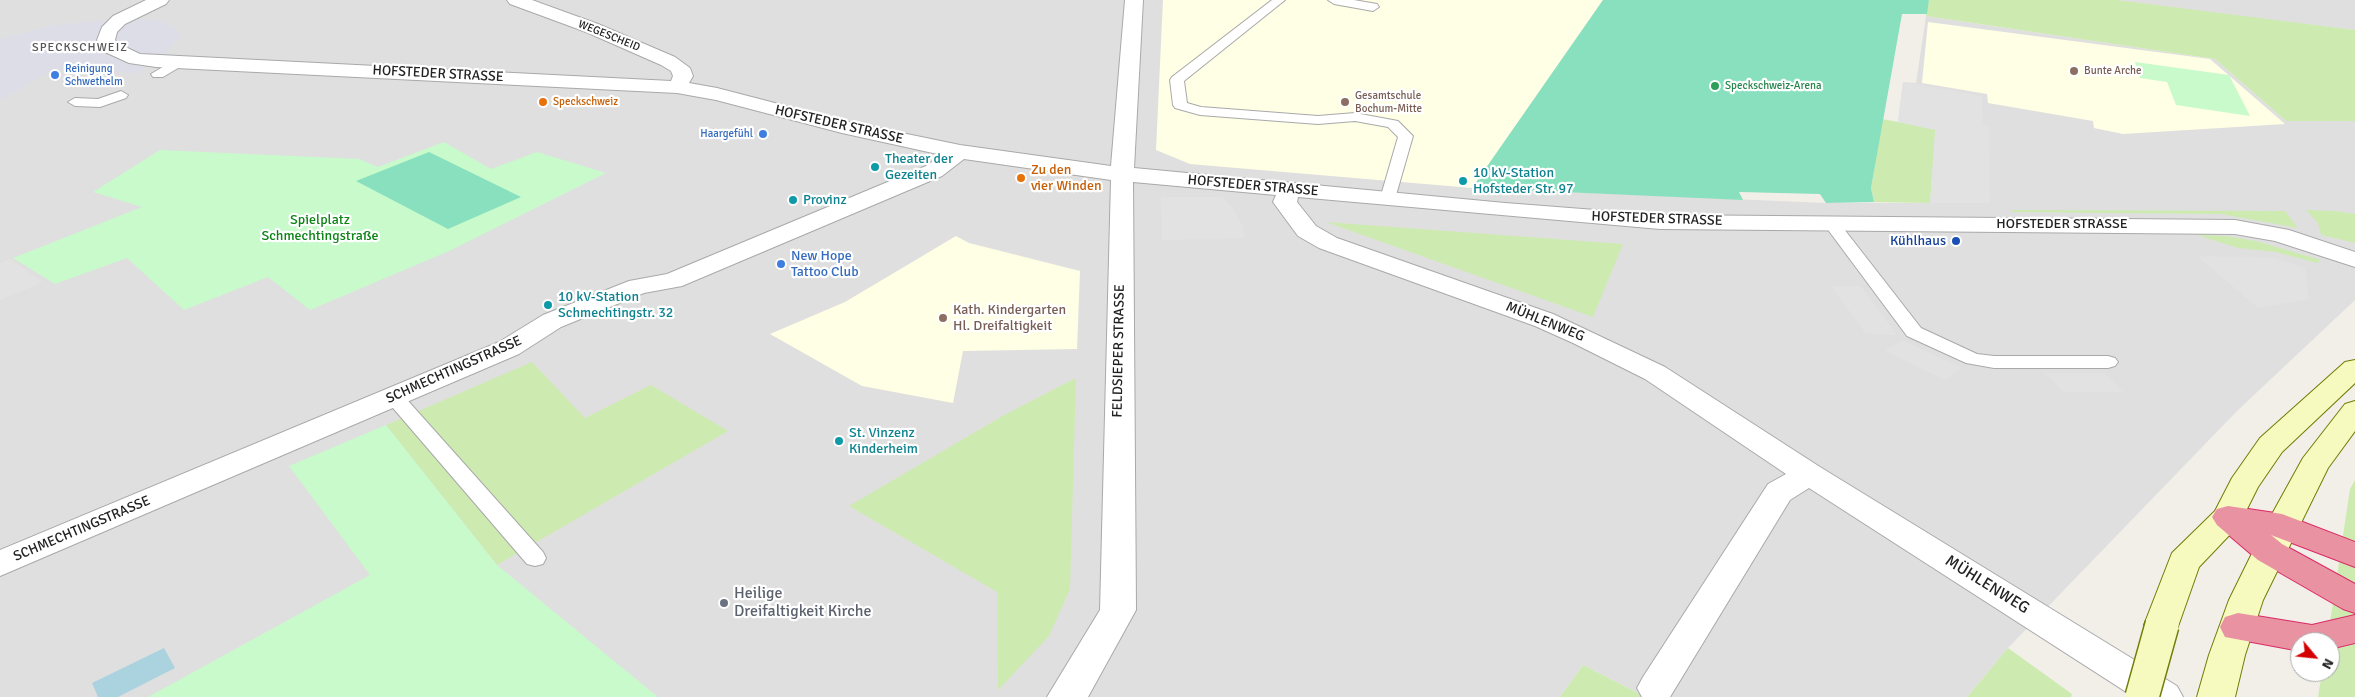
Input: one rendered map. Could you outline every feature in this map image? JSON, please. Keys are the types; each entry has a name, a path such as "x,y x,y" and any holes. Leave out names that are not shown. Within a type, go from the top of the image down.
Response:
{"highway":[{"path":"2228,517 2276,538 2355,555"},
{"path":"2276,538 2355,600"},
{"path":"2233,641 2312,639 2355,629"}],"street":[{"name":"HOFSTEDER STRASSE","path":"160,0 124,18 108,32 106,40 112,48 157,67 178,62 495,76 636,87 678,87 717,94 842,127 960,152 1065,168 1122,174 1660,222 2235,227 2280,235 2355,260"},
{"name":"WEGESCHEID","path":"516,0 592,28 668,61 680,68 683,76 678,87"},
{"name":"FELDSIEPER STRASSE","path":"1074,695 1118,610 1118,431 1122,174 1134,0"},
{"name":"SCHMECHTINGSTRASSE","path":"1,562 509,348 560,318 638,286 674,281 934,171 960,152"},
{"name":"MÜHLENWEG","path":"1289,189 1284,202 1307,231 1328,242 1544,320 1655,373 1809,474 2164,697"},
{"path":"2142,697 2162,625 2184,562 2228,517 2243,485 2271,446 2355,368"},
{"path":"2216,697 2246,600 2276,538 2314,465 2355,410"},
{"path":"1656,688 1779,492 1809,474"}],"lane":[{"path":"1279,0 1177,80 1180,106 1200,112 1318,120 1355,117 1393,124 1406,136 1388,199"},
{"path":"1334,0 1372,8"},
{"path":"75,102 100,104 121,95"},
{"path":"1831,223 1914,332 1973,359 1994,362 2108,362"},
{"path":"394,397 535,558"}],"shaded area":[{"path":"0,0 1603,0 1472,188 1826,203 1930,203 1935,130 1898,122 1903,82 1916,83 1926,16 2215,59 2286,121 2355,121 2355,300 2237,411 2008,648 1967,697 1646,697 1583,665 1560,697 0,697"},
{"name":"Gesamtschule Bochum-Mitte","path":"1163,0 1603,0 1472,188 1190,164 1156,150"},
{"path":"2117,0 2355,0 2355,30 2210,13"},
{"path":"124,18 157,20 175,27 180,37 163,56 137,73 61,70 47,73 0,100 0,39 49,26"},
{"name":"Bunte Arche","path":"1928,22 2210,59 2285,124 2123,134 2094,128 2093,121 1988,103 1987,94 1922,83"},
{"path":"1903,82 1982,96 1983,125 1989,126 1990,203 1930,203 1935,130 1898,122"},
{"path":"1161,197 1222,197 1232,207 1243,226 1245,238 1162,240"},
{"name":"Kath. Kindergarten Hl. Dreifaltigkeit","path":"956,236 969,243 1080,271 1077,349 963,351 953,403 862,386 770,334 845,302"},
{"path":"2197,256 2273,258 2305,268 2309,299 2258,308"},
{"path":"10,259 43,282 0,300 0,263"},
{"path":"1831,286 1861,286 1897,335 1866,334"},
{"path":"1902,340 1962,368 1945,380 1885,351"},
{"path":"2045,373 2105,373 2123,392 2063,392"}],"green space":[{"name":"Speckschweiz-Arena","path":"1603,0 1929,0 1927,14 1902,14 1871,188 1874,202 1826,203 1820,194 1739,192 1743,200 1472,188"},
{"path":"1929,0 2117,0 2355,30 2355,121 2286,121 2215,59 1926,16"},
{"path":"2135,62 2229,75 2250,116 2176,105 2167,82 2140,78"},
{"path":"1882,119 1936,129 1930,203 1874,202 1871,188"},
{"name":"Spielplatz Schmechtingstraße","path":"444,142 491,169 537,152 606,173 449,251 310,310 268,277 184,310 127,258 55,284 13,258 142,207 93,192 160,150 359,159 378,167"},
{"path":"429,152 521,197 448,229 356,181"},
{"path":"2011,210 2285,211 2298,228 2221,214 2013,212"},
{"path":"2306,210 2355,214 2355,243 2321,235 2318,223"},
{"path":"1326,222 1623,244 1593,317"},
{"path":"2197,235 2226,236 2256,241 2321,260 2317,263 2276,252 2238,248"},
{"path":"532,362 585,418 651,385 728,431 497,565 386,425"},
{"path":"1076,378 1070,589 1049,636 998,690 997,592 849,506 1006,414"},
{"path":"386,425 497,565 658,697 148,697 370,575 289,466"},
{"path":"2355,480 2355,697 2318,697 2320,682 2340,682 2340,632 2329,632 2350,489"},
{"path":"2008,648 2072,694 2071,697 1967,697"},
{"path":"1583,665 1646,697 1560,697"}],"water":[{"path":"164,648 175,668 118,697 98,697 92,683"}],"place":[{"name":"Bunte Arche","path":"2074,71"},
{"name":"Reinigung Schwethelm","path":"55,75"},
{"name":"Speckschweiz-Arena","path":"1715,86"},
{"name":"Speckschweiz","path":"543,102"},
{"name":"Gesamtschule Bochum-Mitte","path":"1345,102"},
{"name":"Haargefühl","path":"763,134"},
{"name":"Theater der Gezeiten","path":"875,167"},
{"name":"Zu den vier Winden","path":"1021,178"},
{"name":"10 kV-Station Hofsteder Str. 97","path":"1463,181"},
{"name":"Provinz","path":"793,200"},
{"name":"Kühlhaus","path":"1956,241"},
{"name":"New Hope Tattoo Club","path":"781,264"},
{"name":"10 kV-Station Schmechtingstr. 32","path":"548,305"},
{"name":"Kath. Kindergarten Hl. Dreifaltigkeit","path":"943,318"},
{"name":"St. Vinzenz Kinderheim","path":"839,441"},
{"name":"Heilige Dreifaltigkeit Kirche","path":"724,603"}],"district":[{"name":"SPECKSCHWEIZ","path":"80,48"}]}
